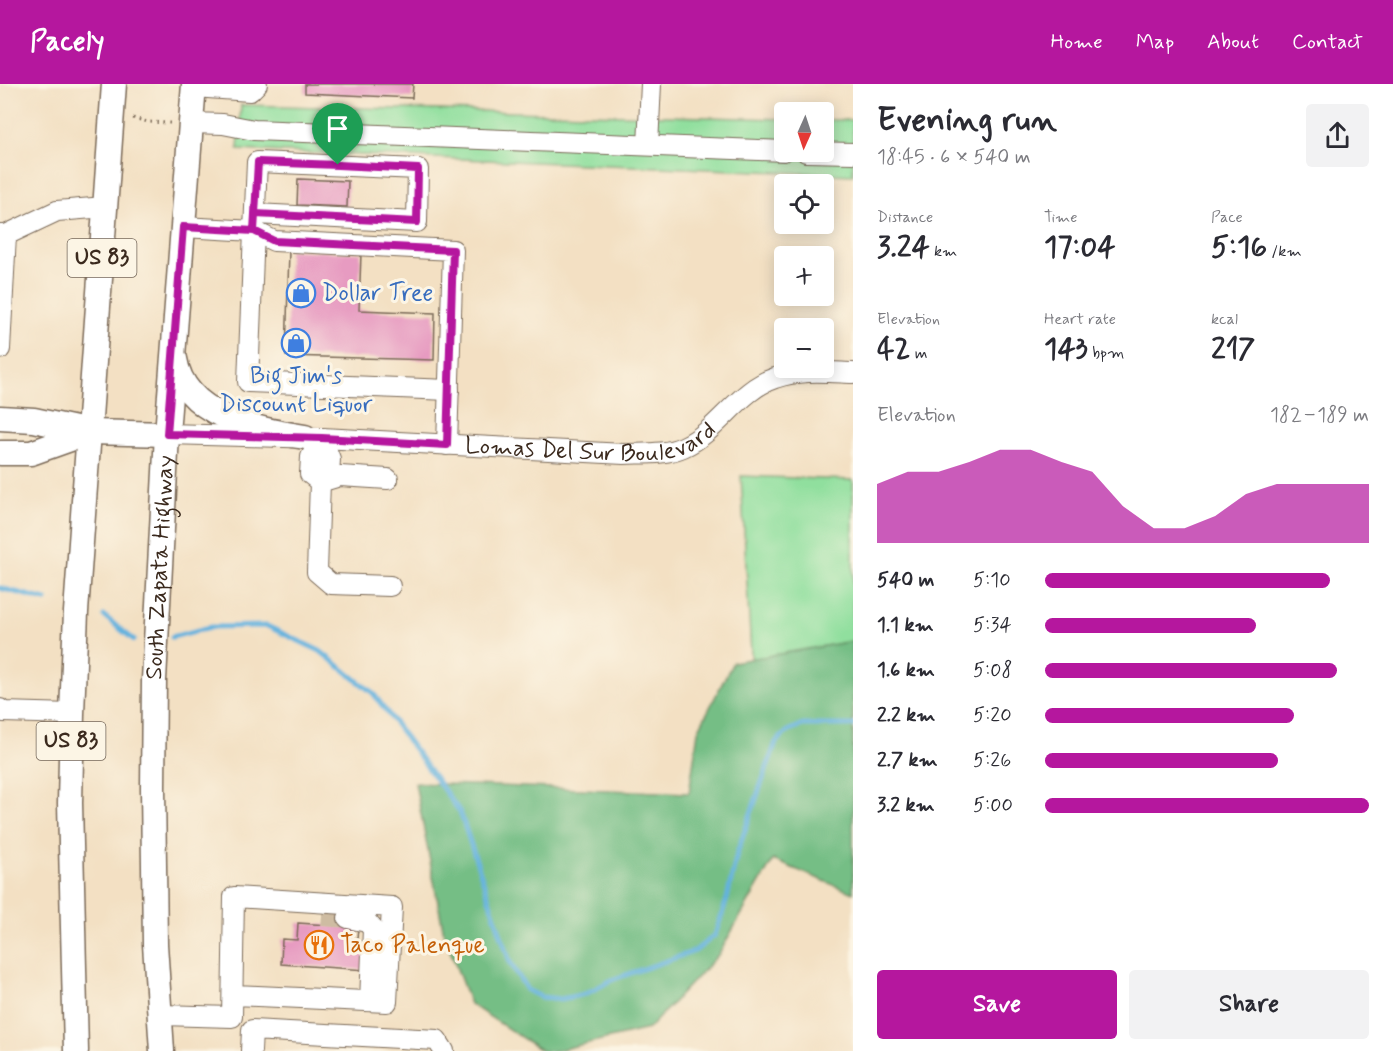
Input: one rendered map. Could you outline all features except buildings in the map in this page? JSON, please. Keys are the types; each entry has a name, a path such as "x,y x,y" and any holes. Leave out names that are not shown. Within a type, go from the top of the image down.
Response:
{"main road":[{"name":"US 83","path":"76,1051 70,803 76,612 114,84"},
{"name":"South Zapata Highway","path":"162,1051 155,944 154,680 167,434 194,85"},
{"path":"174,342 180,378 191,395 200,402 220,414 251,426 313,438"},
{"name":"Lomas Del Sur Boulevard","path":"0,418 34,420 90,432 167,434"},
{"name":"Lomas Del Sur Boulevard","path":"0,453 31,453 90,432"}],"street":[{"path":"194,85 250,91 257,84"},
{"path":"648,145 651,84"},
{"path":"190,123 223,124 266,130 774,151"},
{"path":"834,153 853,153"},
{"path":"183,227 254,223 417,222 418,169 258,162 254,223 248,382 449,390"},
{"path":"0,349 3,235 57,211 105,207"},
{"path":"254,223 274,241 453,250 447,445"},
{"name":"Lomas Del Sur Boulevard","path":"167,434 313,438 624,454 664,452 682,447 702,436 753,389 774,378 804,371 853,373"},
{"path":"313,438 310,474 320,482"},
{"path":"320,482 340,476 388,479"},
{"path":"320,482 317,572 331,584 390,586"},
{"path":"1,710 72,714"},
{"path":"232,1017 234,897 392,907 387,1002 234,995"},
{"path":"234,918 252,911 322,916"},
{"path":"348,918 367,922 373,929 370,1001"},
{"path":"161,1015 232,1017 252,1030 294,1042 399,1045 436,1040 444,1051"},
{"path":"251,1051 252,1030"}],"path":[{"path":"112,112 148,122 190,123"}],"green space":[{"path":"241,105 774,119 774,162 834,162 834,120 853,120 853,175 238,150"},
{"path":"741,476 853,480 853,798 759,795"},
{"path":"853,641 853,893 773,860 718,955 648,1029 554,1051 542,1051 470,1004 444,934 415,783 689,793 698,731 733,662"}],"waterway":[{"path":"0,588 46,600"},
{"path":"104,616 134,640"},
{"path":"172,637 210,627 267,626 320,651 373,693 460,812 510,962 527,990 541,997 561,999 585,994 614,979 695,951 715,935 727,899 737,853 776,742 789,730 803,725 853,725"}],"tunnel":[{"path":"322,916 348,918"}],"place":[{"name":"Dollar Tree","path":"301,293"},
{"name":"Big Jim's Discount Liquor","path":"296,343"},
{"name":"Taco Palenque","path":"319,945"}],"route":[{"path":"338,165 258,162 254,231 183,227 167,434 322,438 447,445 453,250 274,241 254,231 255,214 417,222 418,169 338,165"}]}
